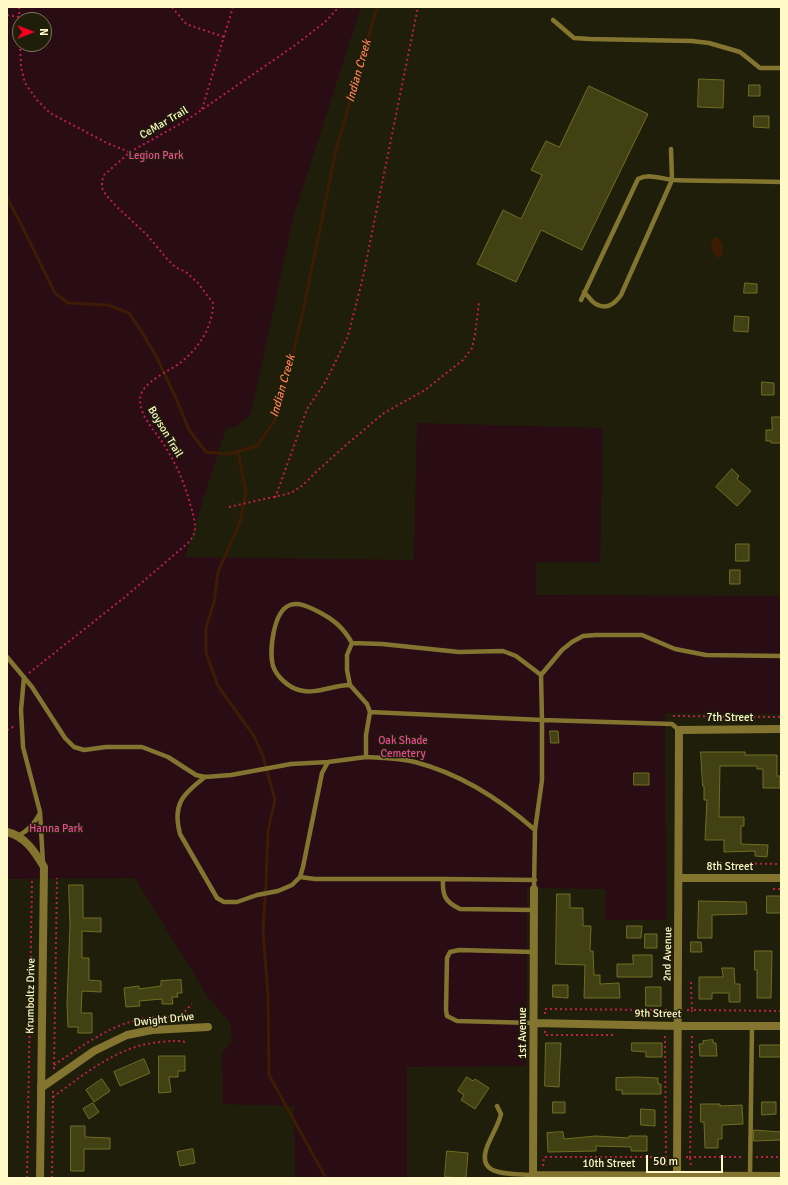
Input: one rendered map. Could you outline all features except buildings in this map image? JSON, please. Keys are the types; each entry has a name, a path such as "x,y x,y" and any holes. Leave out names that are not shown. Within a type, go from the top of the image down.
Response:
{"street":[{"name":"7th Street","path":"679,730 781,729"},
{"name":"2nd Avenue","path":"677,1177 679,730"},
{"path":"7,832 18,836 28,843 44,867"},
{"name":"Krumboltz Drive","path":"40,1178 44,867"},
{"name":"8th Street","path":"679,878 781,878"},
{"name":"1st Avenue","path":"533,1176 534,889"},
{"name":"9th Street","path":"534,1023 678,1026 781,1026"},
{"name":"Dwight Drive","path":"41,1088 94,1051 127,1035 152,1030 208,1027"},
{"name":"10th Street","path":"533,1176 781,1176"}],"lane":[{"path":"553,20 574,38 709,42 740,52 760,68 781,68"},
{"path":"584,292 592,301 599,305 609,306 616,303 621,295 672,180 671,149"},
{"path":"581,300 638,179 643,176 650,175 672,180 781,182"},
{"path":"350,685 335,686 309,692 299,690 290,686 281,679 274,668 271,657 277,623 280,615 290,605 296,604 304,606 329,617 345,631 352,643"},
{"path":"534,889 535,830 542,780 541,675 562,650 583,636 642,636 675,649 706,655 781,656"},
{"path":"352,643 382,644 459,652 503,651 516,656 541,675"},
{"path":"352,643 347,655 346,670 350,685 367,704 370,712 366,735 366,757"},
{"path":"7,657 32,687 65,738 74,747 84,750 106,747 142,748 168,757 196,775 205,777 260,770 291,764 328,762 366,757 415,762 455,776 481,789 514,811 535,830"},
{"path":"24,678 21,710 23,748 40,812 44,867"},
{"path":"370,712 672,724 679,730"},
{"path":"205,777 182,797 178,806 177,816 180,834 217,898 224,902 231,903 257,895 278,891 292,885 300,877 322,773 328,762"},
{"path":"18,836 27,832 34,824 40,812"},
{"path":"300,877 315,879 535,880"},
{"path":"443,879 442,888 445,898 450,905 460,909 534,910"},
{"path":"534,952 459,950 450,952 447,958 446,1010 447,1016 457,1022 534,1023"},
{"path":"750,1176 752,1026"},
{"path":"497,1106 501,1114 499,1123 485,1151 485,1162 488,1168 495,1172 533,1176"}],"path":[{"path":"172,7 186,24 224,37"},
{"path":"202,110 233,7"},
{"name":"CeMar Trail","path":"130,152 202,110 294,46 325,22 339,7"},
{"path":"275,498 306,409 326,381 348,336 363,278 418,7"},
{"path":"20,52 21,67 25,83 37,100 50,113 107,143 130,152"},
{"name":"Boyson Trail","path":"24,678 125,597 189,542 194,535 194,519 182,479 164,445 146,419 141,406 140,395 142,389 181,362 197,345 206,332 211,321 213,303 198,283 186,272 175,267 147,235 116,206 102,188 104,175 130,152"},
{"path":"229,507 236,504 275,498 291,493 303,485 346,445 384,413 425,390 463,360 472,348 479,302"},
{"path":"668,716 781,717"},
{"path":"715,863 781,864"},
{"path":"54,1070 57,878"},
{"path":"27,1178 32,879"},
{"path":"773,889 781,889"},
{"path":"691,982 691,1015"},
{"path":"545,1014 544,1009 670,1010"},
{"path":"686,1010 781,1010"},
{"path":"545,1030 544,1035 620,1035"},
{"path":"543,1175 544,1157 666,1157 666,1035 658,1035"},
{"path":"691,1036 691,1167"},
{"path":"53,1097 102,1062 134,1046 180,1040 185,1042"},
{"path":"52,1178 53,1090"},
{"path":"684,1157 781,1157"}],"green space":[{"path":"7,7 361,7 294,215 251,414 235,427 226,428 185,557 414,560 417,423 603,428 600,562 536,562 536,595 781,596 781,714 665,713 666,920 605,920 605,889 527,888 526,1066 407,1067 407,1178 295,1178 294,1106 223,1104 222,1053 232,1041 230,1023 208,997 135,878 7,879"}],"shaded area":[{"path":"718,237 722,243 722,255 718,258 712,249 711,243 712,240"}],"waterway":[{"name":"Indian Creek","path":"7,198 55,293 68,303 108,305 129,313 156,356 189,430 206,452 229,454 257,446 275,420 290,368 336,150 377,7"},
{"path":"238,452 246,492 240,522 218,572 214,602 206,628 206,653 218,686 254,736 263,756 275,800 268,831 263,929 268,997 269,1075 326,1178"}],"park label":[{"name":"Legion Park","path":"156,156"},
{"name":"Oak Shade Cemetery","path":"403,747"},
{"name":"Hanna Park","path":"56,829"}]}
